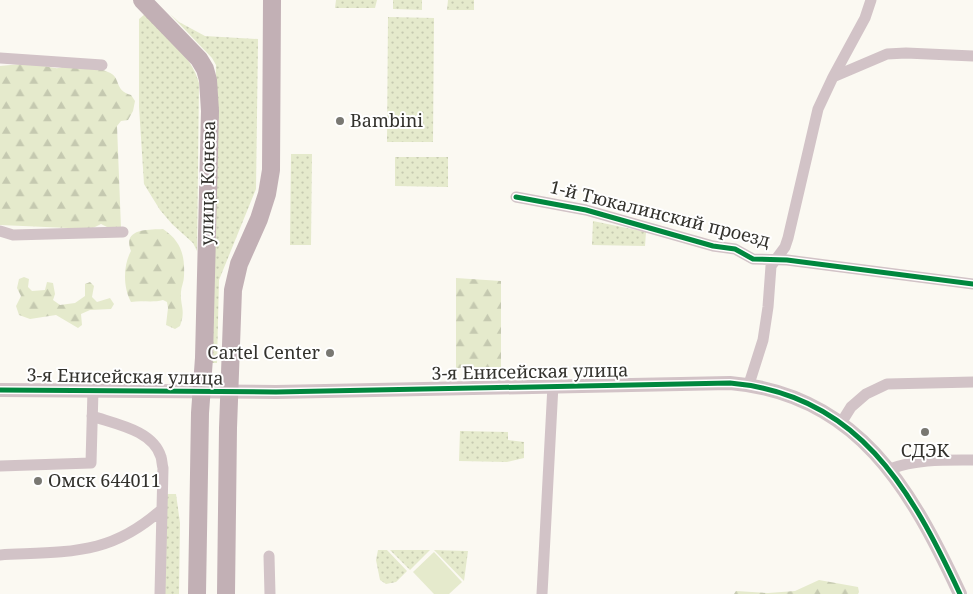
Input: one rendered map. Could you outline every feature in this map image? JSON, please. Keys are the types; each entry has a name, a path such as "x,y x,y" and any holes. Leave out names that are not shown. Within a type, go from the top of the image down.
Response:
{"main road":[{"name":"улица Конева","path":"142,0 199,59 208,80 210,111 197,594"},
{"path":"226,594 229,392 233,290 239,264 259,219 267,194 271,170 272,0"}],"street":[{"path":"749,384 763,340 768,308 770,273 774,260 785,247 788,238 818,108 833,76 865,18 871,0"},
{"path":"833,76 888,54 973,56"},
{"path":"0,58 102,65"},
{"name":"1-й Тюкалинский проезд","path":"516,197 586,210 713,246 735,249 753,259 787,260 973,284"},
{"path":"0,231 13,235 123,232"},
{"path":"841,423 851,407 866,394 887,384 973,382"},
{"name":"3-я Енисейская улица","path":"0,390 229,392 552,385 749,384 790,395 817,408 841,423 876,452 909,498 940,552 960,594"},
{"path":"542,594 552,385"},
{"path":"0,466 91,463 93,390"},
{"path":"92,416 137,432 155,446 161,457 163,468 160,594"},
{"path":"890,469 907,463 934,460 973,460"},
{"path":"0,555 50,552 98,546 149,522 161,510"},
{"path":"269,556 270,594"}],"green space":[{"path":"336,0 377,0 375,8 335,8"},
{"path":"393,0 422,0 422,10 393,9"},
{"path":"448,0 474,0 474,10 447,10"},
{"path":"145,14 184,54 199,83 197,251 193,243 160,210 144,184 139,107 139,19"},
{"path":"170,14 179,22 205,36 258,39 256,189 219,280 217,363 211,363 216,65 212,58"},
{"path":"388,17 434,18 433,142 387,142"},
{"path":"32,63 57,68 68,65 84,65 104,70 115,77 122,90 131,95 135,101 133,111 128,120 121,121 117,126 121,228 115,231 101,224 91,229 0,225 0,66"},
{"path":"291,154 312,154 311,245 290,245"},
{"path":"395,157 448,157 448,187 395,186"},
{"path":"593,221 646,232 645,246 592,245"},
{"path":"163,229 178,244 184,261 184,278 181,292 183,316 180,326 175,329 166,325 167,302 163,300 131,302 125,283 126,263 131,251 130,238 133,234 144,230"},
{"path":"24,277 29,279 28,287 32,291 45,290 47,282 53,283 55,294 53,300 60,305 75,303 85,296 85,284 90,282 94,286 92,297 97,302 110,298 114,304 111,309 90,310 81,314 82,325 78,328 56,315 30,319 19,315 16,306 21,296 17,288 19,279"},
{"path":"456,278 501,281 501,367 456,368"},
{"path":"460,431 508,432 508,440 524,442 524,458 507,462 459,461"},
{"path":"166,494 176,494 180,523 179,594 164,594"},
{"path":"378,550 387,550 407,571 396,582 386,584 380,580 376,560"},
{"path":"390,550 430,550 410,570"},
{"path":"434,550 468,551 464,581"},
{"path":"434,552 462,582 449,594 434,594 413,572"},
{"path":"819,580 858,587 859,592 858,594 734,594 736,591 768,593 795,591"}],"cycle path":[{"path":"516,197 586,210 713,246 735,249 753,259 787,260 973,284"},
{"path":"0,390 276,392 730,383 775,391 813,406 846,427 875,453 899,484 921,518 960,594"}],"place":[{"name":"Bambini","path":"340,121"},
{"name":"Cartel Center","path":"330,353"},
{"name":"СДЭК","path":"925,432"},
{"name":"Омск 644011","path":"38,481"}]}
